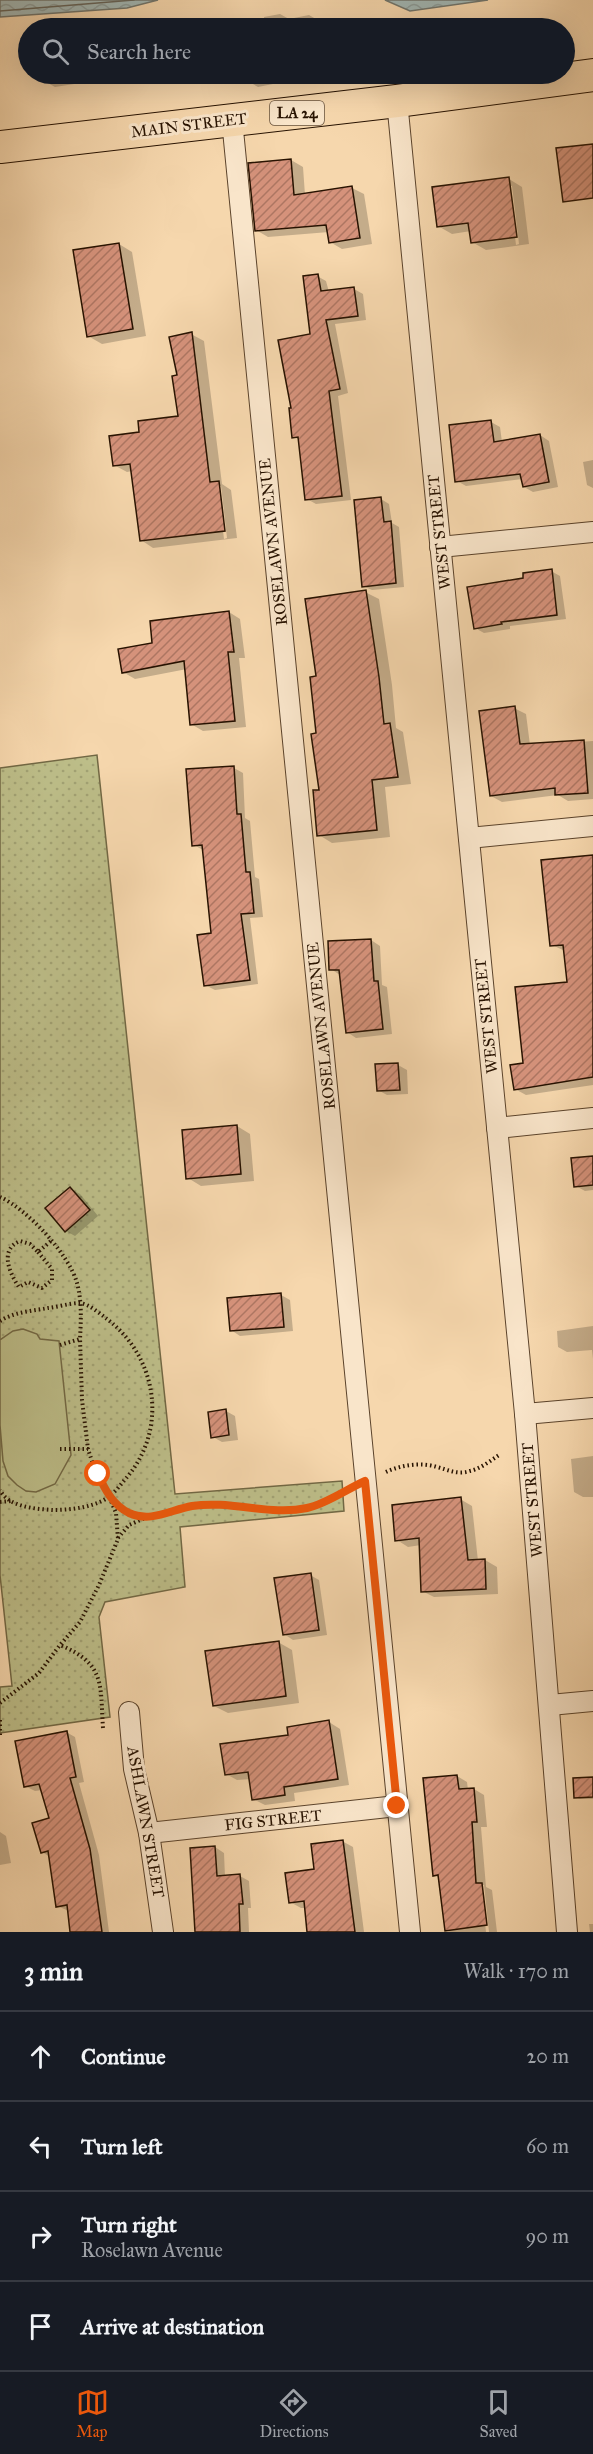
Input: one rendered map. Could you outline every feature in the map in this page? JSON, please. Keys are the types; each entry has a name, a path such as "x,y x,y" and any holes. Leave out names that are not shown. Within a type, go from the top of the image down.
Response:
{"main road":[{"name":"MAIN STREET","path":"575,77 593,75"},
{"name":"MAIN STREET","path":"0,147 525,84"}],"street":[{"name":"WEST STREET","path":"397,101 525,1414 567,1932"},
{"name":"ROSELAWN AVENUE","path":"232,120 410,1932"},
{"path":"440,547 593,532"},
{"path":"469,838 593,826"},
{"path":"497,1128 593,1118"},
{"path":"525,1414 593,1408"},
{"path":"550,1705 593,1701"},
{"name":"ASHLAWN STREET","path":"129,1712 134,1769 149,1833 163,1932"},
{"name":"FIG STREET","path":"149,1833 397,1806"}],"path":[{"path":"0,1197 19,1209 51,1241 77,1282 81,1303 82,1400 88,1449 116,1513 118,1539"},
{"path":"20,1241 30,1244 38,1252 52,1269 52,1280 42,1288 28,1282 19,1287 4,1269 2,1257 4,1250 8,1245 20,1241"},
{"path":"38,1252 51,1241"},
{"path":"0,1322 14,1314 81,1303 94,1310 112,1323 130,1341 142,1360 151,1384 154,1409 149,1437 138,1463 109,1497 100,1502 67,1510 24,1506 12,1501 0,1490"},
{"path":"60,1345 80,1339"},
{"path":"60,1449 88,1449"},
{"path":"0,1703 39,1673 80,1622 99,1585 118,1539 129,1525 191,1506 235,1505 259,1509 295,1510 310,1508 396,1467 425,1465 450,1472 472,1471 499,1455"},
{"path":"109,1497 128,1513 146,1518"},
{"path":"0,1502 12,1501"},
{"path":"60,1645 74,1651 96,1670 100,1684 102,1728"},
{"path":"0,1720 0,1735"}],"green space":[{"path":"97,755 175,1494 342,1481 344,1511 180,1527 185,1587 105,1602 99,1617 110,1717 0,1733 0,1687 12,1686 0,1575 0,768"},
{"path":"23,1329 37,1334 40,1339 59,1341 71,1455 55,1484 36,1492 26,1491 8,1476 3,1461 0,1425 0,1340 13,1331"}],"water":[{"path":"0,0 158,0 127,8 0,17"},
{"path":"385,0 488,0 410,11"}],"building":[{"path":"593,144 593,198 563,202 556,148"},
{"path":"291,159 294,195 352,186 360,238 329,243 326,225 255,231 248,163"},
{"path":"509,177 517,237 471,243 468,223 437,227 432,187"},
{"path":"119,243 133,329 87,337 73,250"},
{"path":"318,274 321,291 354,287 358,316 326,320 340,389 329,391 342,496 305,500 298,437 292,438 289,408 291,408 278,340 310,334 303,276"},
{"path":"192,332 210,482 219,481 225,531 140,541 130,464 113,466 109,436 139,432 138,421 178,416 172,376 177,375 169,337"},
{"path":"491,420 494,442 540,434 549,482 523,487 520,474 455,482 449,425"},
{"path":"381,497 384,522 391,521 396,583 362,587 354,500"},
{"path":"552,569 557,615 501,622 502,624 474,629 467,587 523,578 523,573"},
{"path":"366,590 384,724 390,723 398,777 372,780 377,830 317,836 313,790 319,790 311,734 316,733 310,677 316,676 305,599"},
{"path":"229,611 234,652 228,652 235,721 190,725 184,661 122,673 118,649 152,643 150,621"},
{"path":"515,706 520,744 584,740 588,793 555,795 555,788 490,796 479,711"},
{"path":"234,766 237,814 241,814 246,872 250,872 254,913 241,914 250,980 204,986 197,935 211,933 202,845 192,846 186,769"},
{"path":"593,855 593,1077 514,1090 510,1065 523,1063 515,987 567,982 563,945 550,946 541,860"},
{"path":"371,939 374,981 378,981 383,1029 346,1033 339,970 329,970 328,941"},
{"path":"398,1063 400,1090 377,1091 375,1064"},
{"path":"237,1125 241,1174 186,1179 182,1130"},
{"path":"593,1156 593,1185 574,1187 571,1158"},
{"path":"70,1187 90,1210 65,1232 45,1208"},
{"path":"281,1293 284,1327 230,1331 227,1298"},
{"path":"226,1409 229,1435 211,1438 208,1412"},
{"path":"461,1497 468,1560 485,1559 486,1589 421,1592 419,1538 395,1541 392,1505"},
{"path":"311,1573 319,1630 283,1635 274,1578"},
{"path":"279,1641 286,1696 213,1706 205,1651"},
{"path":"329,1720 338,1779 284,1787 285,1795 252,1800 248,1772 225,1775 220,1744 288,1735 287,1727"},
{"path":"67,1731 76,1777 70,1778 90,1849 102,1932 70,1932 67,1905 56,1907 48,1851 41,1853 32,1823 49,1818 39,1784 24,1787 15,1741"},
{"path":"457,1775 459,1789 474,1788 477,1822 472,1822 476,1883 482,1883 487,1925 445,1931 438,1875 433,1876 423,1778"},
{"path":"593,1777 593,1797 574,1798 573,1778"},
{"path":"343,1840 355,1932 307,1932 304,1901 289,1903 285,1873 314,1869 311,1844"},
{"path":"215,1846 217,1876 240,1874 243,1904 239,1904 240,1932 195,1932 190,1848"}],"route":[{"path":"98,1474 109,1497 128,1513 146,1518 191,1506 235,1505 259,1509 295,1510 310,1508 365,1481 397,1806"}]}
